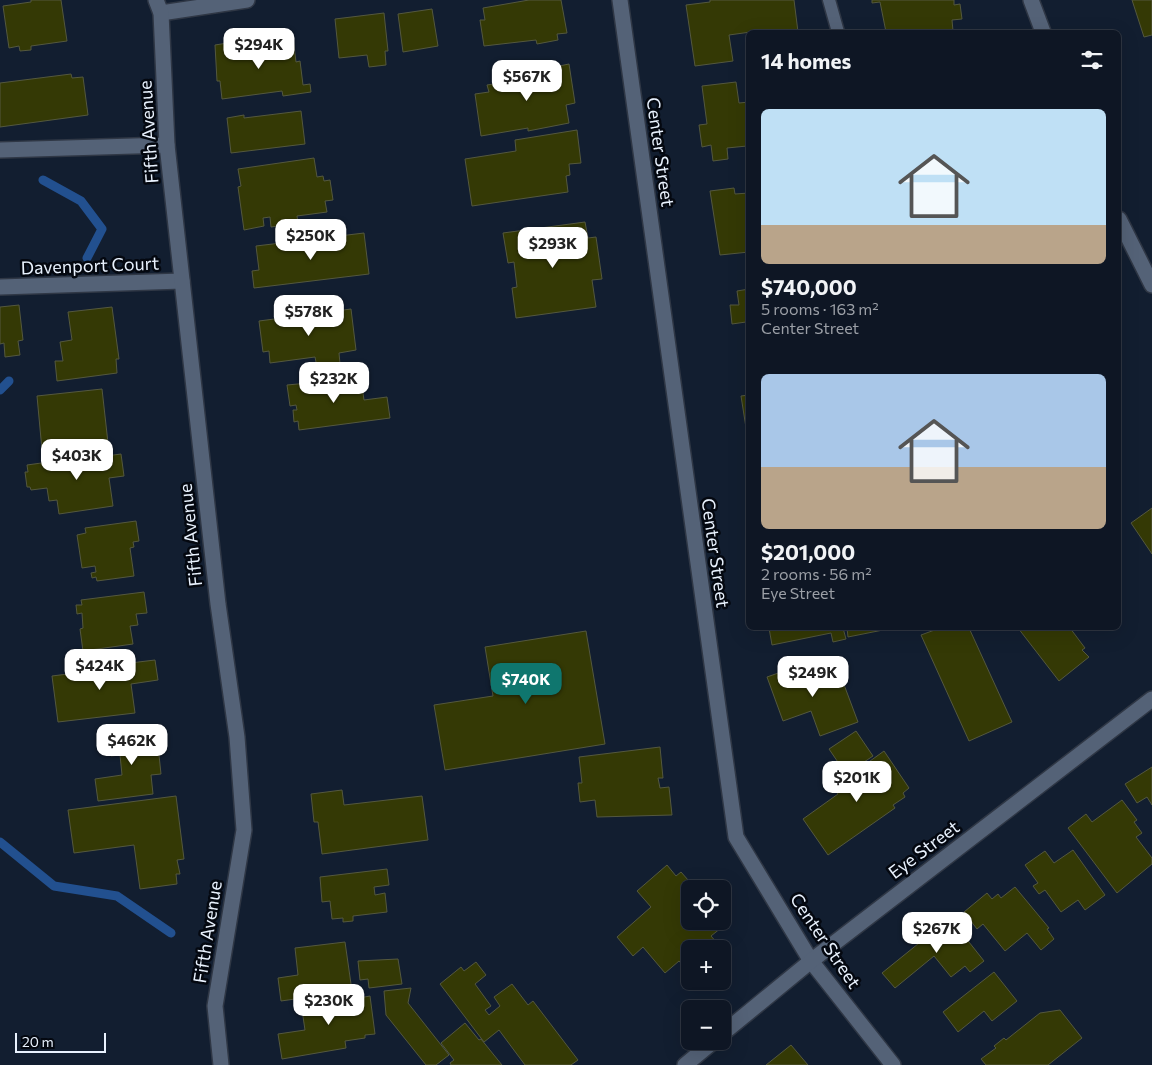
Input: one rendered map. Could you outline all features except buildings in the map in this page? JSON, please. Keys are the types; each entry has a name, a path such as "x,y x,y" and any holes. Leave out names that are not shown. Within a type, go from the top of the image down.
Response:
{"street":[{"path":"158,7 247,0"},
{"name":"Center Street","path":"620,0 736,837 811,961 893,1065"},
{"path":"1031,0 1042,30"},
{"name":"Fifth Avenue","path":"158,7 167,145 218,604 237,737 244,830 215,1006 220,1065"},
{"path":"0,150 167,145"},
{"path":"1121,224 1152,285"},
{"name":"Davenport Court","path":"0,287 182,282"},
{"name":"Eye Street","path":"731,1027 811,961 1152,699"},
{"path":"685,1065 703,1050"}],"lane":[{"path":"829,0 837,30"}],"waterway":[{"path":"43,180 81,201 102,229 87,258"},
{"path":"0,390 9,381"},
{"path":"0,842 54,886 117,896 171,933"}]}
